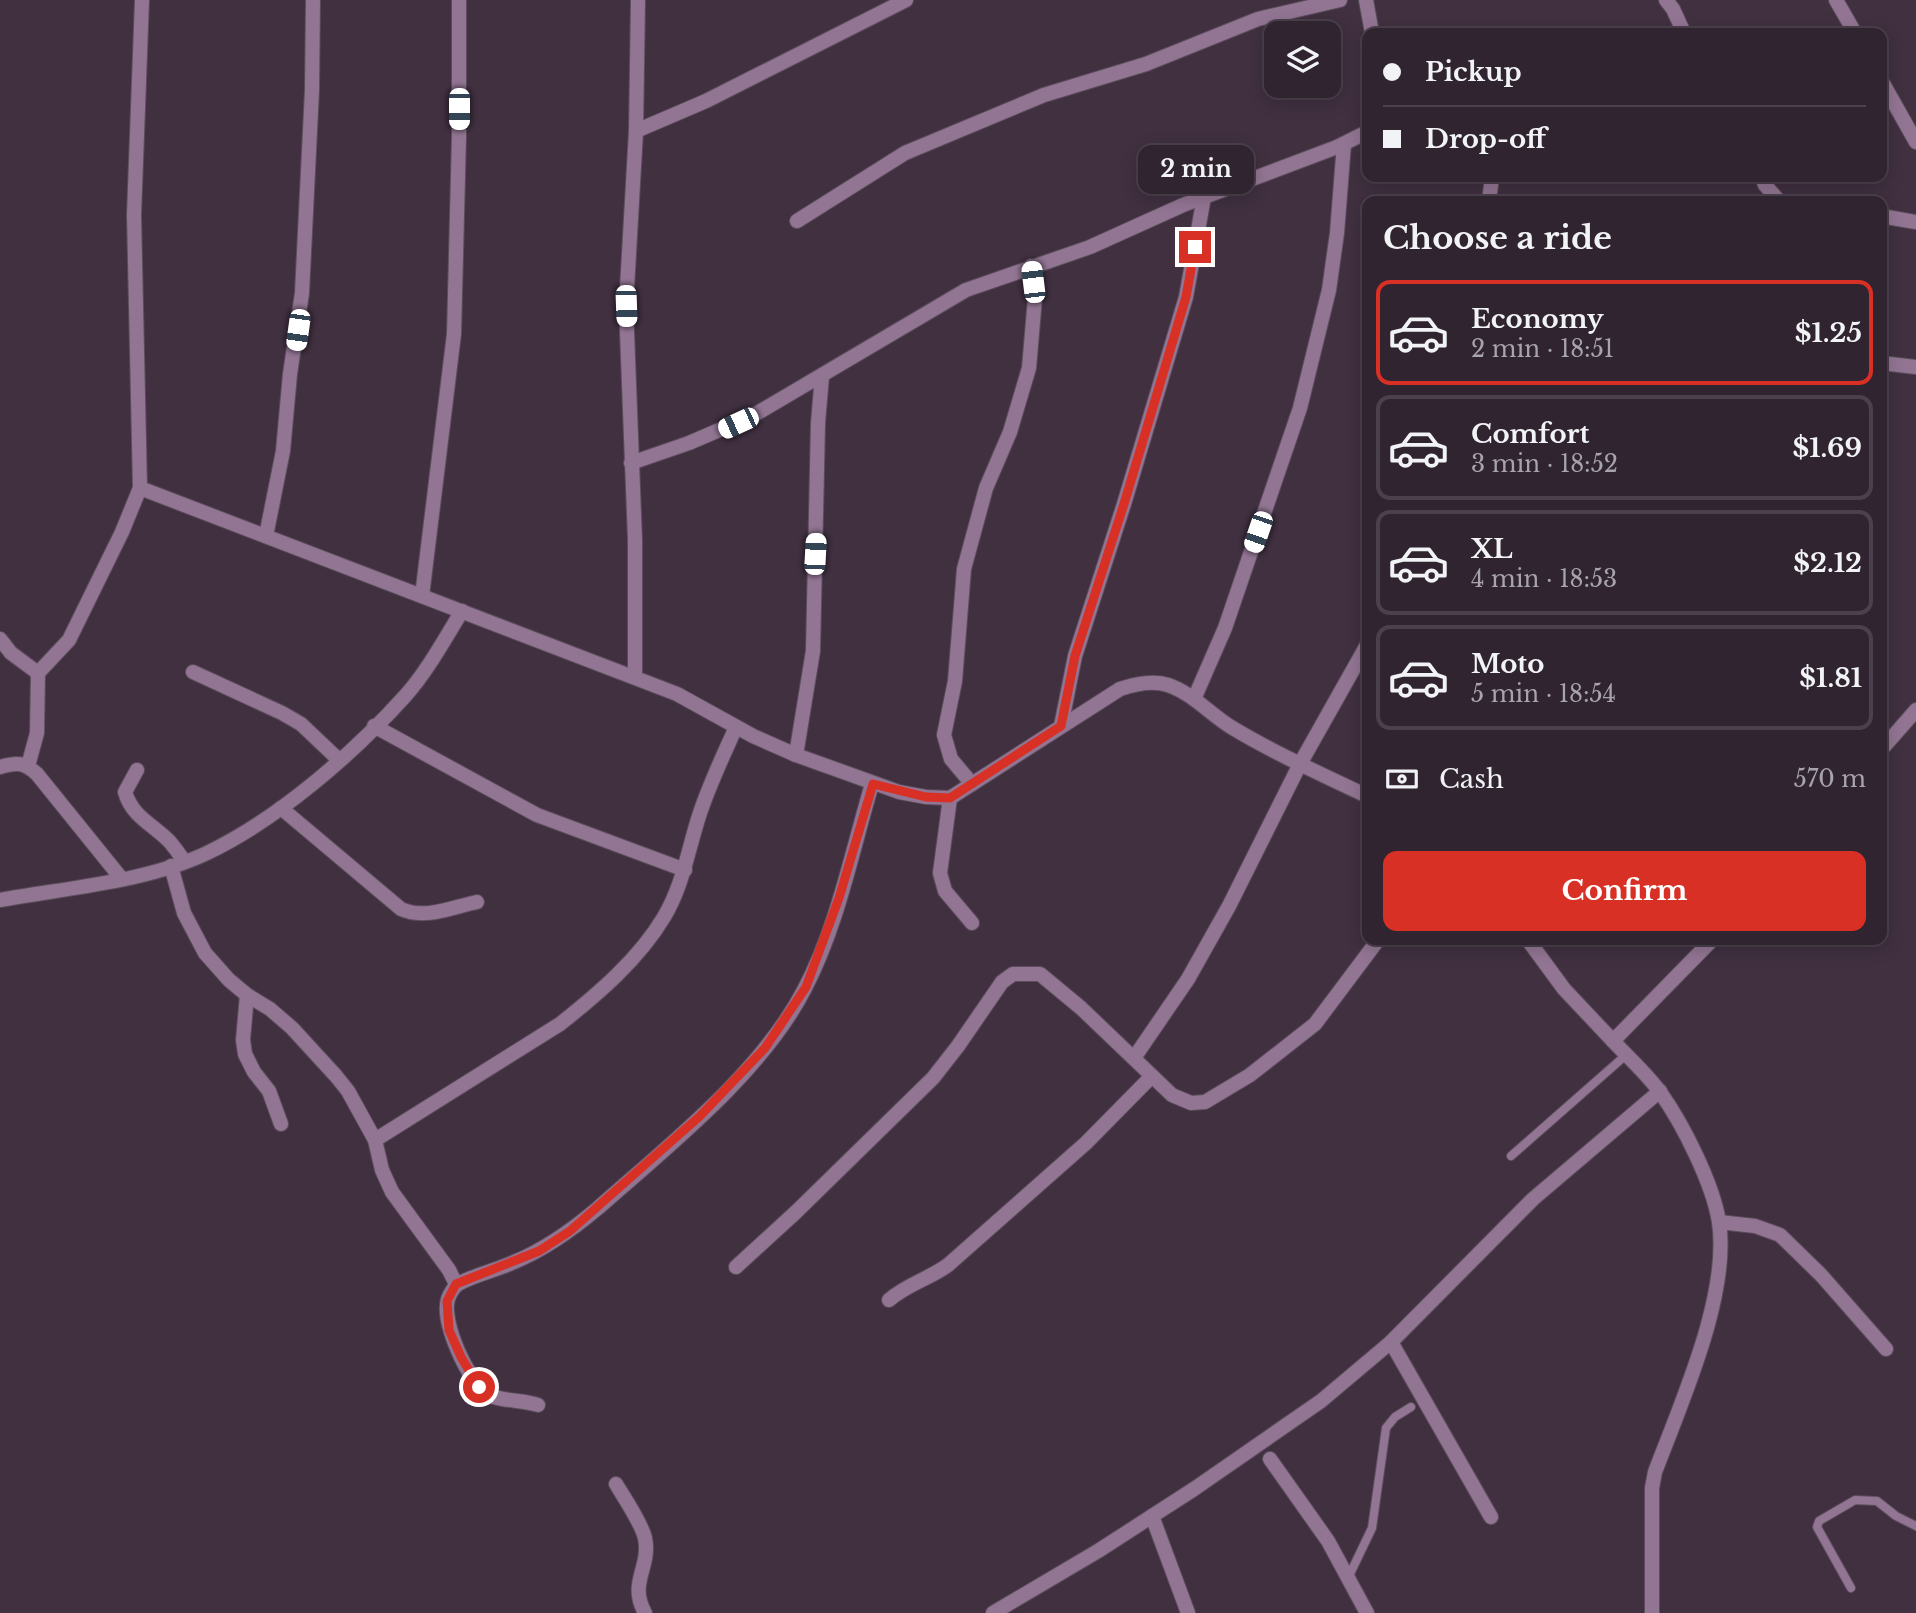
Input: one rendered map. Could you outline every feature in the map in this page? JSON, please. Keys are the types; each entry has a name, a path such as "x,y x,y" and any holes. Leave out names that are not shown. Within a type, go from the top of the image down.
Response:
{"street":[{"path":"28,766 37,733 38,673 69,640 140,488 134,215 142,0"},
{"path":"266,536 283,451 290,374 302,293 312,90 313,0"},
{"path":"422,596 454,334 459,0"},
{"path":"635,677 635,540 626,306 636,131 638,0"},
{"path":"636,131 706,101 906,0"},
{"path":"797,221 905,153 1044,95 1146,64 1258,19 1340,0"},
{"path":"1366,0 1371,28"},
{"path":"1666,0 1682,28"},
{"path":"1836,0 1852,28"},
{"path":"1887,91 1916,142"},
{"path":"631,463 722,430 754,415 966,290 1090,247 1204,197 1344,144 1362,135"},
{"path":"1194,699 1225,628 1300,408 1329,290 1337,233 1344,144"},
{"path":"1764,182 1775,196"},
{"path":"1061,726 1075,656 1186,297 1204,197"},
{"path":"1887,217 1916,222"},
{"path":"972,785 951,759 944,735 955,681 964,569 986,488 1010,432 1029,368 1035,298 1031,266"},
{"path":"1887,363 1916,367"},
{"path":"796,755 813,651 818,423 822,376"},
{"path":"140,488 635,677 677,694 736,727 796,755 873,784 926,797 950,798 1120,689 1138,684 1170,685 1230,726 1362,794"},
{"path":"0,900 121,878 178,863 206,853 281,808 339,760 406,695 428,666 462,611"},
{"path":"0,639 11,653 38,673"},
{"path":"1134,1058 1188,979 1300,764 1362,654"},
{"path":"192,672 282,713 300,724 339,760"},
{"path":"1887,743 1916,710"},
{"path":"374,726 537,815 685,870"},
{"path":"375,1140 529,1045 586,1004 650,936 664,917 685,870 703,804 736,727"},
{"path":"0,767 14,763 28,766 43,780 121,878"},
{"path":"137,770 125,792 128,802 136,815 170,842 178,863 184,913 205,953 229,980 292,1028 348,1091 375,1140 382,1170 392,1192 449,1270 456,1284"},
{"path":"538,1405 516,1399 496,1398 479,1387 449,1330 447,1301 456,1284 539,1251 570,1231 700,1116 765,1048 806,987 839,898 873,784"},
{"path":"950,798 940,873 945,891 972,923"},
{"path":"281,808 401,909 412,914 425,914 477,902"},
{"path":"737,1267 933,1078 1002,982 1013,974 1040,974 1082,1008 1172,1095 1191,1103 1205,1102 1250,1075 1315,1024 1374,945"},
{"path":"1532,945 1564,989 1660,1091 1710,1182 1719,1222 1721,1256 1709,1320 1653,1480 1652,1613"},
{"path":"1613,1041 1707,945"},
{"path":"247,995 243,1040 245,1054 254,1072 269,1091 281,1124"},
{"path":"889,1300 906,1286 932,1277 948,1265 1086,1143 1152,1076"},
{"path":"993,1613 1152,1516 1321,1401 1391,1342 1533,1199 1660,1091"},
{"path":"1719,1222 1755,1226 1780,1235 1821,1275 1886,1349"},
{"path":"1391,1342 1491,1517"},
{"path":"1270,1459 1328,1541 1367,1613"},
{"path":"617,1484 645,1537 645,1560 638,1584 638,1598 645,1613"},
{"path":"1152,1516 1188,1613"}],"lane":[{"path":"1511,1156 1626,1055"},
{"path":"1348,1578 1372,1528 1386,1428 1395,1417 1410,1407"},
{"path":"1851,1588 1817,1527 1819,1521 1855,1500 1877,1501 1896,1516 1916,1526"}],"route":[{"path":"479,1387 449,1330 447,1301 456,1284 539,1251 570,1231 700,1116 765,1048 806,987 839,898 873,784 926,797 950,798 1061,726 1075,656 1186,297 1195,247"}]}
